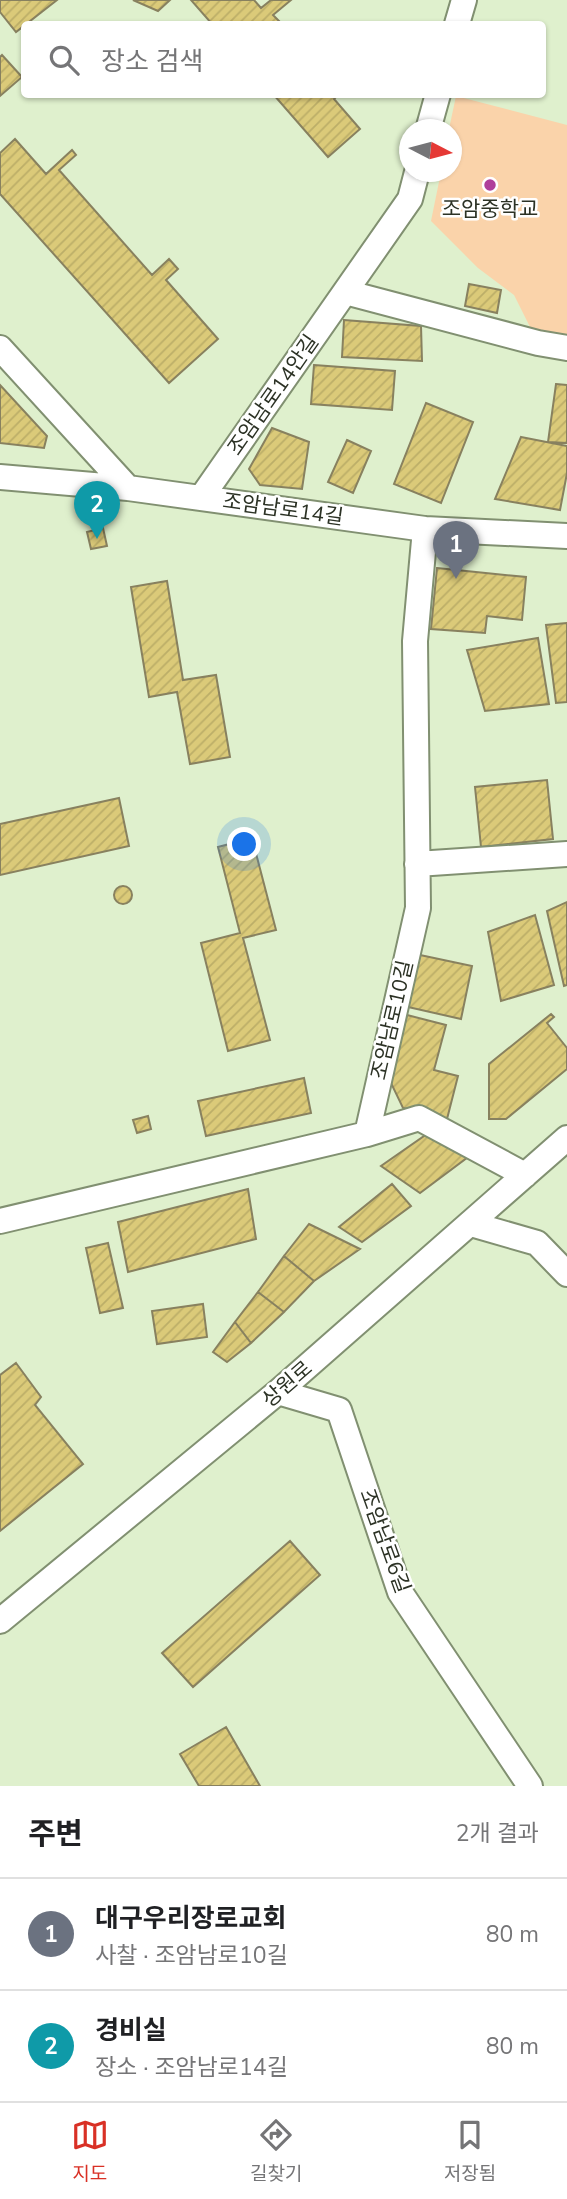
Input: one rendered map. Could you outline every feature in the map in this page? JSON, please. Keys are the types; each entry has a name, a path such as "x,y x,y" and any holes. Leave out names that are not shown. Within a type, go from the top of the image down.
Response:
{"street":[{"path":"458,21 464,0"},
{"path":"432,119 437,98"},
{"name":"조암남로14안길","path":"201,498 410,199 414,182"},
{"path":"345,292 538,343 567,348"},
{"path":"0,348 128,488"},
{"name":"조암남로14길","path":"0,477 128,488 425,529 567,536"},
{"name":"조암남로10길","path":"367,1134 418,908 415,641 425,529"},
{"path":"417,864 567,854"},
{"path":"0,1221 367,1134 419,1118 525,1175"},
{"name":"상원로","path":"0,1621 278,1392 567,1138"},
{"path":"471,1224 537,1243 567,1274"},
{"name":"조암남로6길","path":"278,1392 339,1410 400,1592 530,1786"}],"shaded area":[{"name":"조암중학교","path":"456,98 567,125 567,348 538,343 514,295 478,268 431,221 439,182 462,182 462,119 451,119"}],"building":[{"path":"0,0 57,0 30,21 21,21 21,28 16,32 0,12"},
{"path":"133,0 170,0 158,11"},
{"path":"191,0 254,0 261,8 271,0 291,0 273,15 279,21 209,21"},
{"path":"2,55 21,78 0,96"},
{"path":"276,98 335,98 360,129 328,157"},
{"path":"15,139 46,174 72,150 76,155 59,170 152,275 169,259 178,269 166,280 218,339 169,383 0,194 0,153"},
{"path":"469,284 501,290 497,313 465,306"},
{"path":"344,320 421,326 422,361 342,357"},
{"path":"314,365 395,371 392,410 311,404"},
{"path":"556,384 567,385 567,443 548,442"},
{"path":"0,385 47,436 44,448 0,443"},
{"path":"426,403 473,422 441,503 394,484"},
{"path":"272,428 309,442 302,489 260,485 249,469"},
{"path":"521,437 567,446 567,473 560,510 495,499"},
{"path":"347,440 371,451 353,493 328,482"},
{"path":"103,528 107,546 91,549 87,532"},
{"path":"437,568 526,577 522,620 487,616 485,633 431,629"},
{"path":"167,581 183,680 216,675 230,757 190,764 177,692 149,697 131,587"},
{"path":"567,623 567,702 556,703 546,625"},
{"path":"538,638 549,704 485,711 467,650"},
{"path":"547,780 553,839 481,847 475,787"},
{"path":"119,798 129,846 0,875 0,824"},
{"path":"252,838 276,930 243,938 270,1040 228,1051 201,943 240,933 218,847"},
{"path":"123,886 131,891 132,895 127,903 123,904 115,899 114,895 119,887"},
{"path":"567,902 567,985 564,986 547,911"},
{"path":"535,915 554,985 501,1001 488,932"},
{"path":"420,955 472,966 461,1019 408,1007"},
{"path":"551,1014 554,1017 547,1023 567,1048 567,1069 506,1119 489,1119 489,1064"},
{"path":"407,1015 446,1025 434,1070 458,1076 447,1119 403,1108 390,1081"},
{"path":"304,1078 311,1113 206,1136 198,1101"},
{"path":"148,1116 151,1129 137,1133 133,1120"},
{"path":"427,1134 468,1157 420,1193 381,1166"},
{"path":"392,1184 411,1206 362,1242 339,1227"},
{"path":"248,1189 256,1239 128,1272 118,1222"},
{"path":"309,1224 360,1249 314,1281 284,1256"},
{"path":"108,1243 123,1308 100,1313 86,1248"},
{"path":"284,1256 314,1281 284,1312 258,1292"},
{"path":"258,1292 284,1312 251,1343 235,1322"},
{"path":"203,1304 207,1337 157,1344 152,1311"},
{"path":"235,1322 251,1343 227,1362 213,1352"},
{"path":"16,1363 41,1397 35,1405 83,1464 0,1531 0,1375"},
{"path":"290,1541 320,1575 193,1687 162,1653"},
{"path":"226,1727 260,1786 199,1786 180,1754"}],"place":[{"name":"조암중학교","path":"490,185"},
{"name":"경비실","path":"97,539"},
{"name":"대구우리장로교회","path":"456,579"}]}
